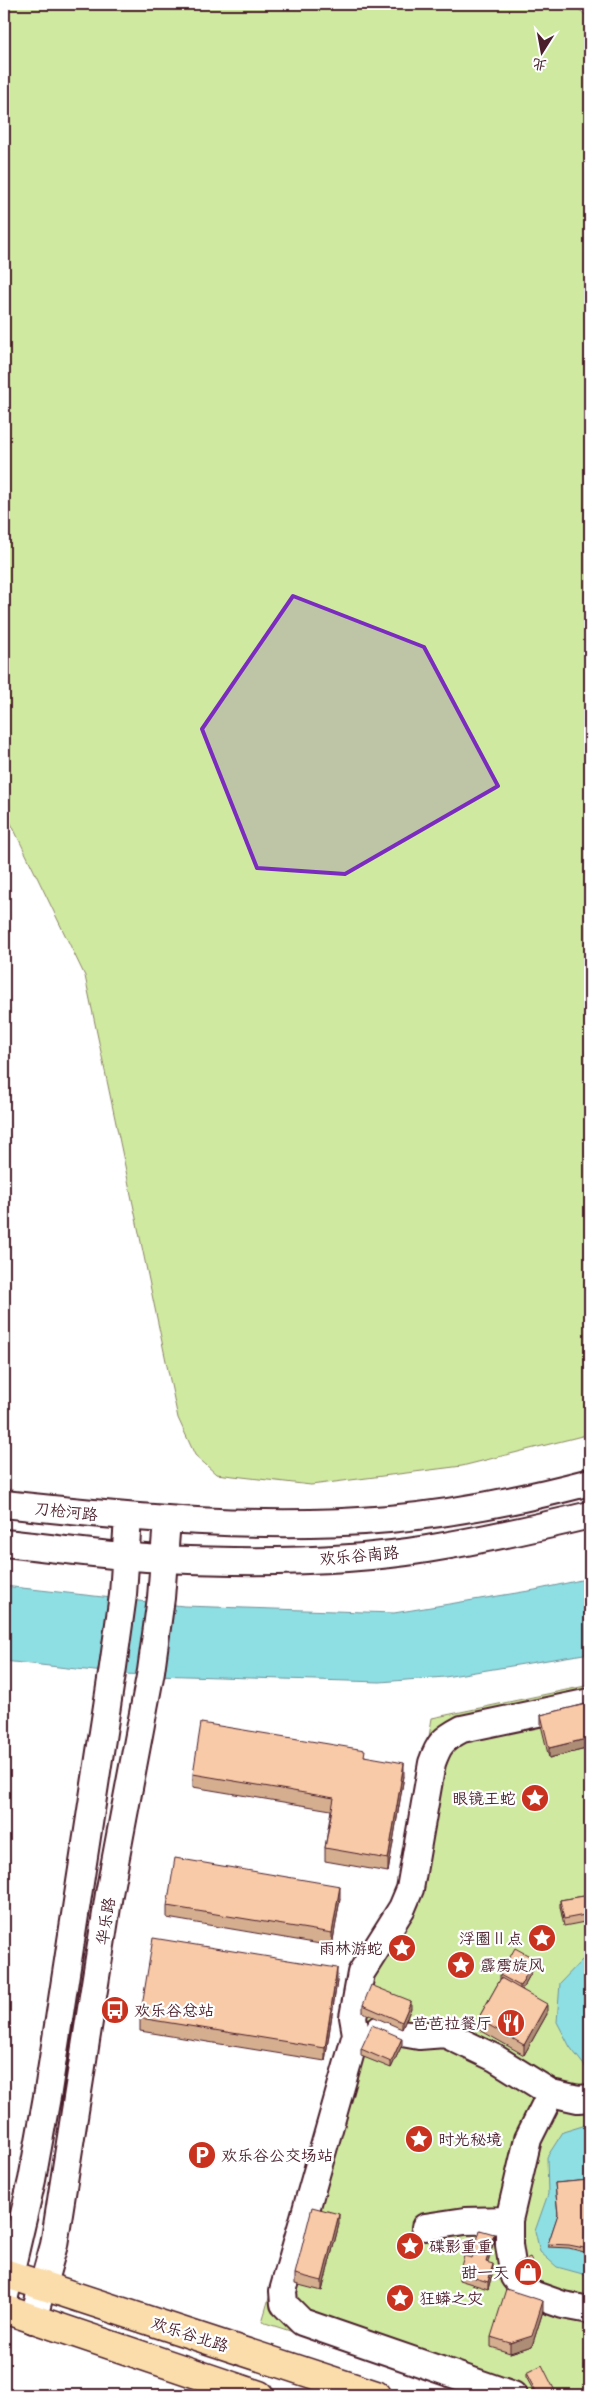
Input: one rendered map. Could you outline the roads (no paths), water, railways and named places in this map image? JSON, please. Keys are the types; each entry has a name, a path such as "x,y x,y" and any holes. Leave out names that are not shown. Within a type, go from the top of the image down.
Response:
{"main road":[{"name":"欢乐谷北路","path":"6,2282 44,2286 376,2395"},
{"path":"4,2309 257,2395"},
{"path":"257,2395 242,2377 242,2368 248,2362 267,2360"}],"street":[{"name":"欢乐谷南路","path":"128,1517 167,1520 307,1523 390,1519 526,1498 590,1482"},
{"name":"刀枪河路","path":"4,1504 128,1517"},
{"name":"欢乐谷南路","path":"125,1555 164,1559 267,1560 350,1558 426,1549 531,1529 590,1515"},
{"name":"华乐路","path":"6,2282 32,2180 48,2090 114,1667 123,1595 128,1517"},
{"name":"华乐路","path":"33,2320 54,2245 109,1894 151,1671 161,1598 167,1520"},
{"path":"4,1543 125,1555"},
{"path":"514,2395 302,2322 284,2304 283,2291 356,2034 354,2017 361,1973 402,1908 410,1889 432,1763 437,1747 447,1737 462,1729 590,1702"},
{"path":"380,2029 419,2036 446,2034 495,2058 550,2094 578,2099 590,2098"},
{"path":"550,2094 528,2139 509,2220 509,2245 514,2277 526,2292 563,2305 590,2310"},
{"path":"424,2227 509,2220"}],"water":[{"path":"590,1578 590,1653 445,1677 380,1682 122,1674 4,1661 4,1586 184,1606 394,1613 535,1590"},
{"path":"590,1957 590,2073 570,2047 557,2022 560,1983 582,1960"},
{"path":"586,2125 590,2126 590,2276 557,2267 540,2252 535,2231 548,2194 547,2157 563,2132"}],"place":[{"name":"眼镜王蛇","path":"535,1798"},
{"name":"浮圈Ⅱ点","path":"542,1938"},
{"name":"雨林游蛇","path":"402,1948"},
{"name":"霹雳旋风","path":"461,1965"},
{"name":"欢乐谷总站","path":"115,2010"},
{"name":"芭芭拉餐厅","path":"511,2023"},
{"name":"时光秘境","path":"419,2139"},
{"name":"欢乐谷公交场站","path":"202,2155"},
{"name":"碟影重重","path":"410,2246"},
{"name":"甜一天","path":"528,2272"},
{"name":"狂蟒之灾","path":"400,2298"}]}
